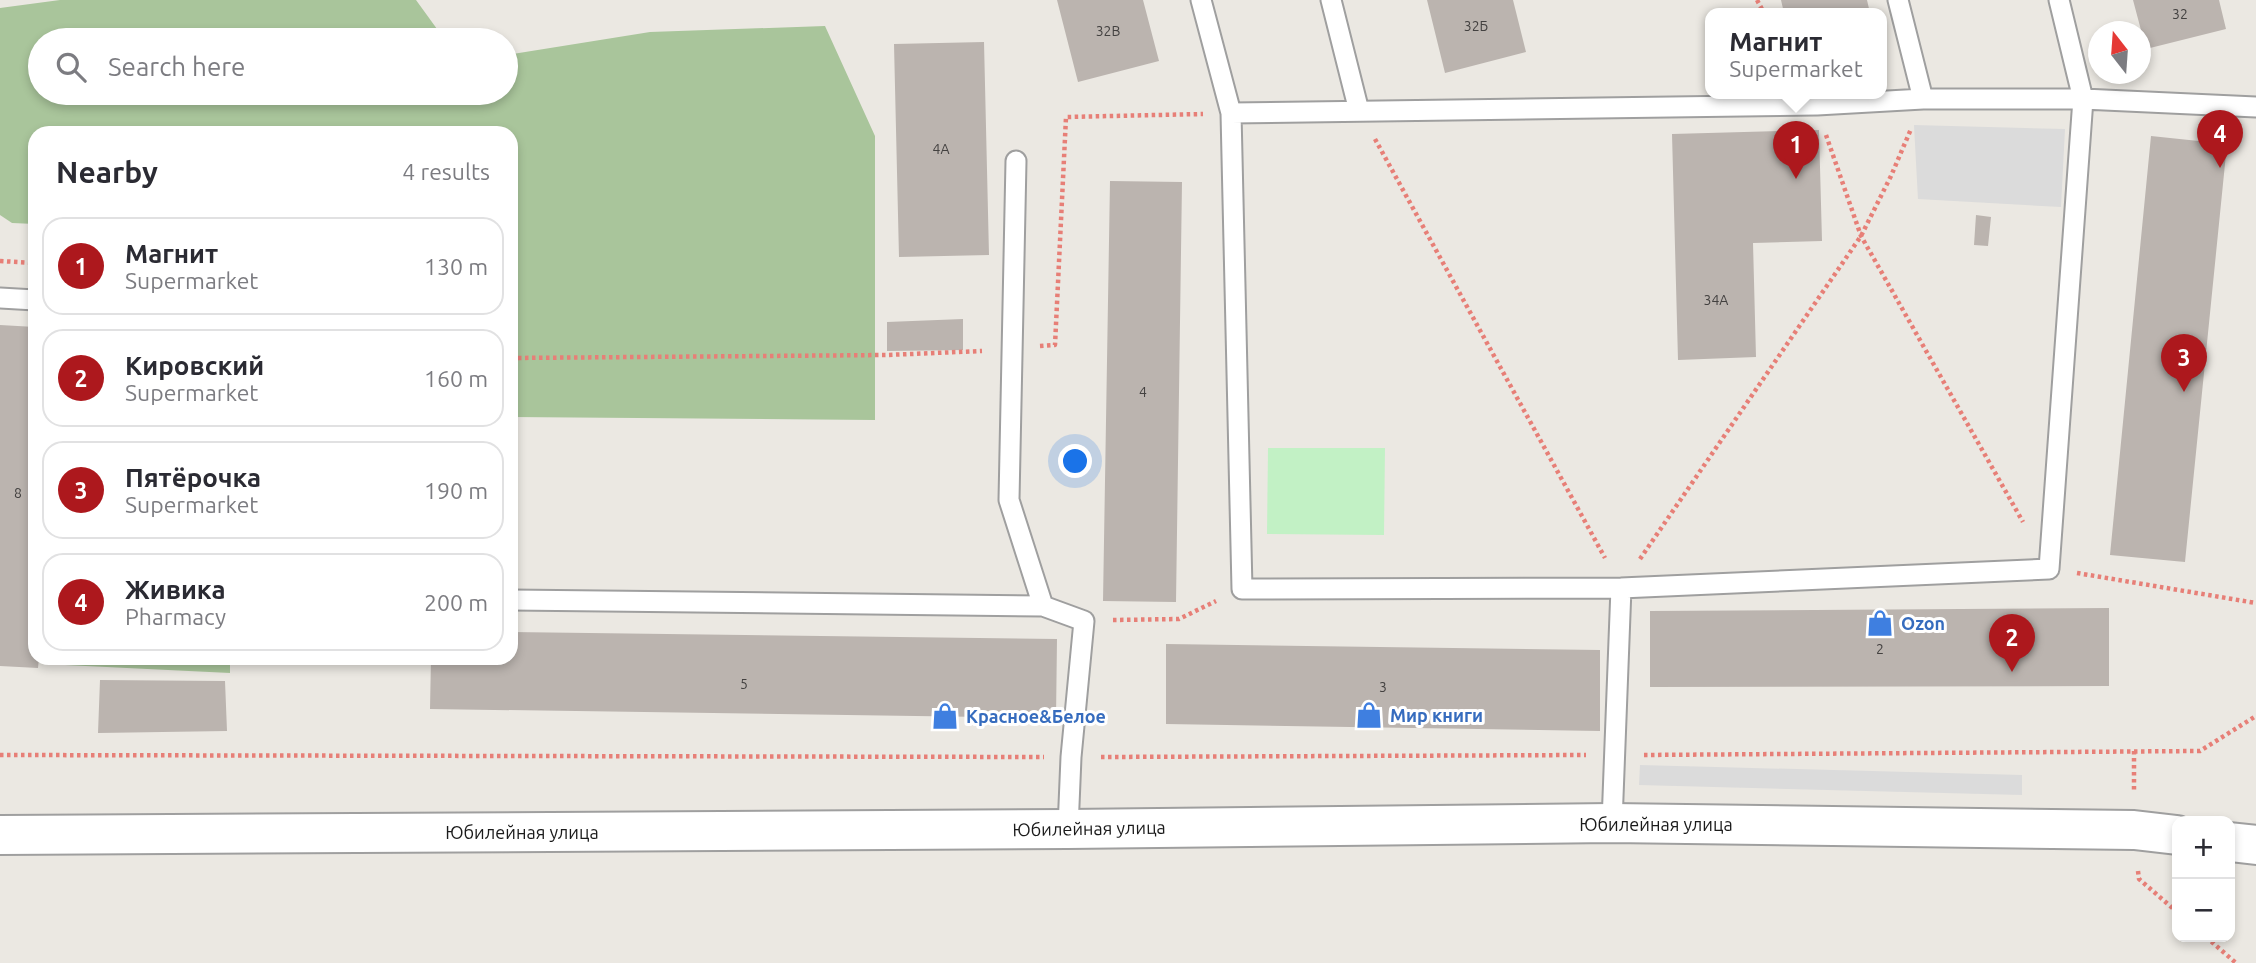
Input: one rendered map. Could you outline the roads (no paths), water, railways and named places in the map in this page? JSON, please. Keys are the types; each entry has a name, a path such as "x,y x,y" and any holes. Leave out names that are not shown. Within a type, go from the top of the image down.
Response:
{"street":[{"name":"Юбилейная улица","path":"0,835 1612,823 2134,830 2172,834"},
{"path":"2235,843 2256,845"}],"lane":[{"path":"1201,0 1231,113 1242,589 1621,588 2049,569 2083,99 2059,0"},
{"path":"1331,0 1359,111"},
{"path":"1898,0 1923,99"},
{"path":"1231,113 1816,105 1923,99 2083,99 2256,107"},
{"path":"1016,161 1009,500 1043,606"},
{"path":"0,298 28,300"},
{"path":"1612,823 1621,588"},
{"path":"518,600 1043,606 1084,621 1071,757 1068,829"}],"place":[{"name":"Живика","path":"2220,168"},
{"name":"Магнит","path":"1796,179"},
{"name":"Пятёрочка","path":"2184,392"},
{"name":"Ozon","path":"1880,623"},
{"name":"Кировский","path":"2012,672"},
{"name":"Мир книги","path":"1369,715"},
{"name":"Красное&Белое","path":"945,716"}]}
